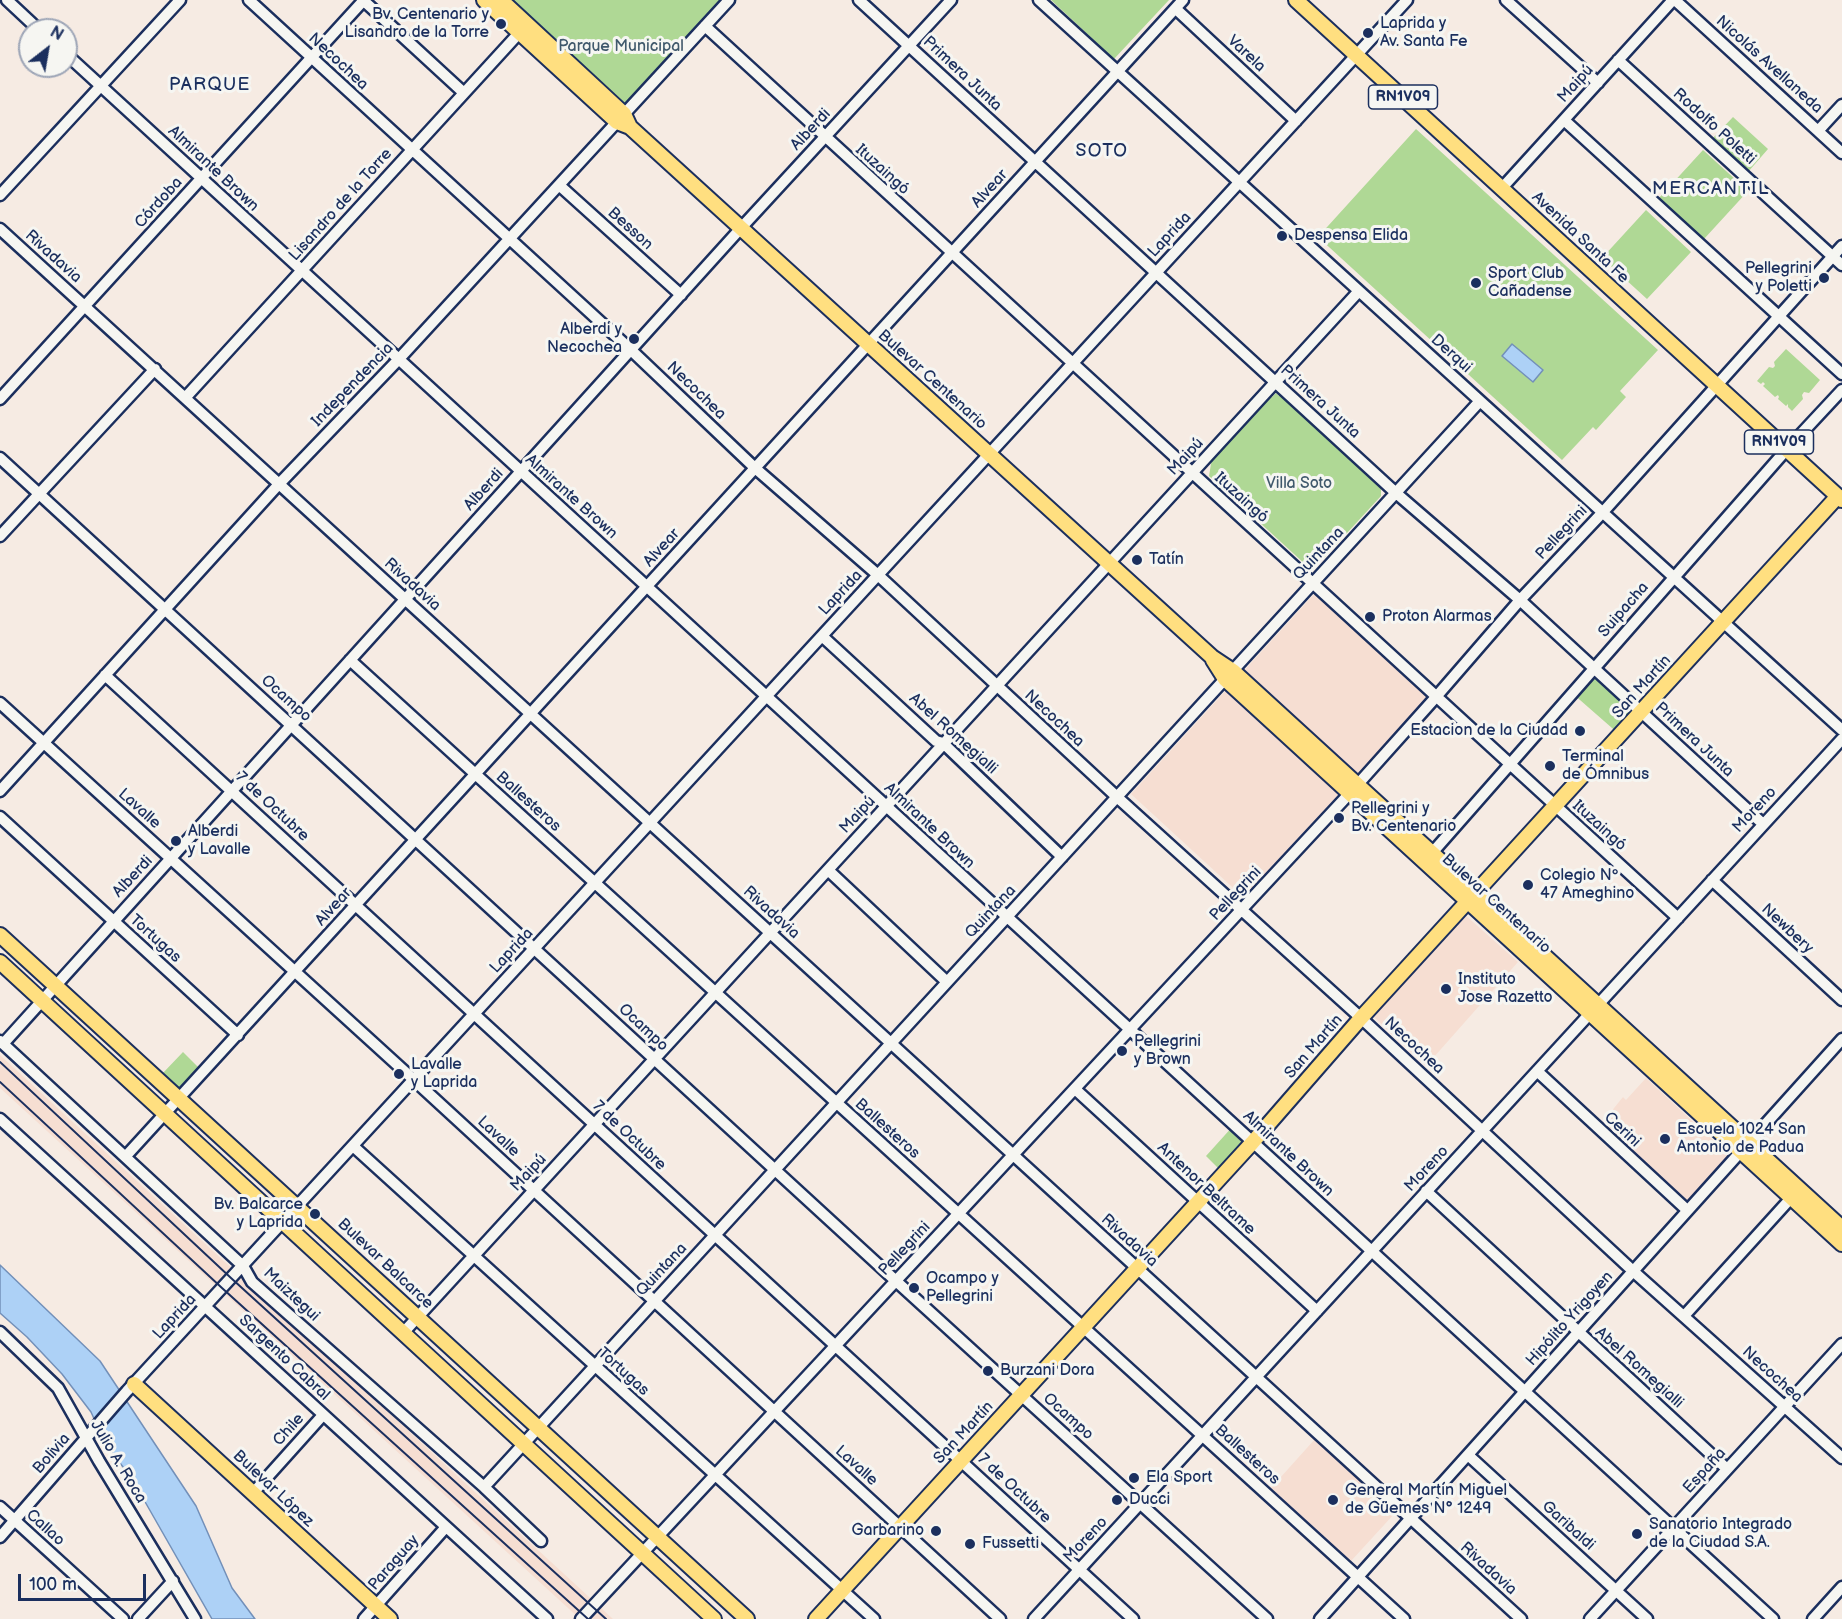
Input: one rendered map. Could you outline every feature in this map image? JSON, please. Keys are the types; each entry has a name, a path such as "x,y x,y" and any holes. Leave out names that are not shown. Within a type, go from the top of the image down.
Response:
{"main road":[{"name":"Bulevar Centenario","path":"484,0 624,121"},
{"name":"Bulevar Centenario","path":"501,0 624,121 868,345 1212,657 1744,1147 1842,1228"},
{"name":"Avenida Santa Fe","path":"1296,0 1840,498"},
{"name":"San Martín","path":"816,1619 1252,1143 1471,897 1840,498"},
{"name":"Bulevar Centenario","path":"1353,789 1432,853 1471,897"},
{"name":"Bulevar Balcarce","path":"0,935 747,1619"},
{"path":"0,962 714,1619"},
{"name":"Bulevar Centenario","path":"1744,1147 1791,1198 1842,1244"},
{"name":"Bulevar López","path":"131,1387 253,1493 390,1619"}],"street":[{"path":"7,0 26,18"},
{"path":"0,195 180,0"},
{"name":"Necochea","path":"249,0 631,350 755,468 878,575 1634,1271 1842,1458"},
{"path":"364,0 464,93"},
{"name":"Córdoba","path":"0,399 364,0"},
{"name":"Independencia","path":"0,791 279,484 398,360 559,184 624,121 729,0"},
{"name":"Primera Junta","path":"859,0 1396,493 1520,600 1762,824"},
{"name":"Alberdi","path":"1,1043 56,986 741,228 951,0"},
{"name":"Derqui","path":"1039,0 1842,730"},
{"name":"Laprida","path":"131,1387 1407,0"},
{"path":"1506,0 1598,83"},
{"name":"Maipú","path":"1502,188 1674,0"},
{"name":"Nicolás Avellaneda","path":"1674,0 1842,153"},
{"name":"Alvear","path":"126,1156 1180,4"},
{"name":"Varela","path":"1180,4 1296,121"},
{"name":"Ituzaingó","path":"705,26 1678,918"},
{"name":"Lisandro de la Torre","path":"185,398 520,33"},
{"name":"Rodolfo Poletti","path":"1618,60 1842,265"},
{"name":"Almirante Brown","path":"78,65 1773,1619"},
{"path":"1818,131 1842,105"},
{"path":"1564,120 1842,374"},
{"name":"Besson","path":"559,184 681,295"},
{"name":"Rivadavia","path":"0,229 1521,1619"},
{"name":"Pellegrini","path":"581,1619 1353,789 1437,697 1520,600 1603,512 1842,246"},
{"name":"Maipú","path":"403,1332 1359,291"},
{"path":"0,536 154,369"},
{"name":"Suipacha","path":"1432,853 1593,668 1842,390"},
{"name":"Quintana","path":"484,1487 1480,401"},
{"name":"Ocampo","path":"0,458 1267,1619"},
{"name":"Abel Romegialli","path":"822,636 936,741 944,743 1062,857"},
{"name":"Ballesteros","path":"350,660 1404,1619"},
{"name":"7 de Octubre","path":"105,675 476,1013 1133,1619"},
{"name":"Lavalle","path":"0,703 1000,1619"},
{"name":"Moreno","path":"1034,1619 1762,824 1840,744"},
{"name":"Tortugas","path":"0,817 238,1035"},
{"path":"828,870 947,982"},
{"name":"Newbery","path":"1712,880 1842,1000"},
{"name":"Hipólito Yrigoyen","path":"1320,1619 1842,1039"},
{"name":"Maiztegui","path":"1,1043 244,1264 252,1282 484,1487 541,1541"},
{"name":"Cerini","path":"1537,1071 1687,1210"},
{"name":"Antenor Beltrame","path":"1075,1089 1317,1311"},
{"name":"Sargento Cabral","path":"0,1119 547,1619"},
{"name":"Tortugas","path":"352,1146 874,1619"},
{"name":"Abel Romegialli","path":"1426,1191 1727,1469"},
{"path":"1684,1316 1791,1198"},
{"name":"Julio A. Roca","path":"0,1332 52,1381 195,1619"},
{"name":"España","path":"1590,1619 1842,1344"},
{"name":"Bolivia","path":"0,1537 131,1387"},
{"name":"Chile","path":"253,1493 323,1415"},
{"name":"Garibaldi","path":"1468,1455 1647,1619"},
{"name":"Callao","path":"0,1507 123,1619"},
{"name":"Paraguay","path":"364,1619 446,1527"},
{"path":"138,1619 172,1581"},
{"path":"1813,1619 1842,1587"}],"shaded area":[{"path":"1316,592 1430,697 1243,897 1131,794"},
{"name":"Instituto Jose Razetto","path":"1464,914 1518,962 1426,1066 1374,1017"},
{"path":"0,1055 613,1619 580,1619 0,1088"},
{"name":"Escuela 1024 San Antonio de Padua","path":"1646,1078 1729,1155 1689,1203 1601,1124 1623,1097 1626,1100"},
{"name":"General Martín Miguel de Güemes N° 1249","path":"1315,1439 1395,1513 1351,1561 1271,1488"}],"green space":[{"name":"Parque Municipal","path":"501,0 729,0 624,114"},
{"path":"1051,0 1169,0 1114,59"},
{"path":"1733,117 1768,149 1748,172 1712,139"},
{"name":"Sport Club Cañadense","path":"1416,129 1658,350 1620,391 1626,397 1596,430 1593,427 1562,460 1318,237"},
{"path":"1703,150 1748,191 1704,239 1659,198"},
{"path":"1646,210 1691,252 1647,299 1602,258"},
{"path":"1786,349 1820,380 1809,393 1804,392 1803,399 1792,411 1788,404 1786,406 1778,399 1778,395 1775,397 1763,386 1765,384 1763,382 1761,384 1757,381 1769,367 1775,366 1774,362"},
{"name":"Villa Soto","path":"1276,393 1279,396 1283,395 1381,485 1381,496 1324,558 1306,565 1209,476 1212,458 1267,398"},
{"path":"1593,668 1641,712 1620,735 1572,693"},
{"path":"183,1052 199,1068 179,1090 162,1074"},
{"path":"1234,1125 1252,1143 1224,1174 1206,1156"}],"water":[{"path":"1512,344 1543,370 1533,382 1502,356"},
{"path":"0,1265 100,1361 196,1506 232,1588 255,1619 212,1619 132,1479 105,1443 91,1412 62,1374 27,1337 0,1313"}],"railway":[{"path":"0,1062 231,1278 606,1619"},
{"path":"0,1082 222,1288 588,1619"}],"place":[{"name":"Bv. Centenario y Lisandro de la Torre","path":"501,24"},
{"name":"Laprida y Av. Santa Fe","path":"1368,33"},
{"name":"Despensa Elida","path":"1282,236"},
{"name":"Pellegrini y Poletti","path":"1824,278"},
{"name":"Sport Club Cañadense","path":"1476,283"},
{"name":"Alberdi y Necochea","path":"634,339"},
{"name":"Tatín","path":"1137,560"},
{"name":"Proton Alarmas","path":"1370,617"},
{"name":"Estacion de la Ciudad","path":"1580,731"},
{"name":"Terminal de Ómnibus","path":"1550,766"},
{"name":"Pellegrini y Bv. Centenario","path":"1339,818"},
{"name":"Alberdi y Lavalle","path":"176,841"},
{"name":"Colegio Nº 47 Ameghino","path":"1528,885"},
{"name":"Instituto Jose Razetto","path":"1446,989"},
{"name":"Pellegrini y Brown","path":"1122,1051"},
{"name":"Lavalle y Laprida","path":"399,1074"},
{"name":"Escuela 1024 San Antonio de Padua","path":"1665,1139"},
{"name":"Bv. Balcarce y Laprida","path":"315,1214"},
{"name":"Ocampo y Pellegrini","path":"914,1288"},
{"name":"Burzani Dora","path":"988,1371"},
{"name":"Ela Sport","path":"1134,1478"},
{"name":"Ducci","path":"1117,1500"},
{"name":"General Martín Miguel de Güemes N° 1249","path":"1333,1500"},
{"name":"Garbarino","path":"936,1531"},
{"name":"Sanatorio Integrado de la Ciudad S.A.","path":"1637,1534"},
{"name":"Fussetti","path":"970,1544"}],"district":[{"name":"PARQUE","path":"210,85"},
{"name":"SOTO","path":"1102,151"},
{"name":"MERCANTIL","path":"1711,189"}]}
